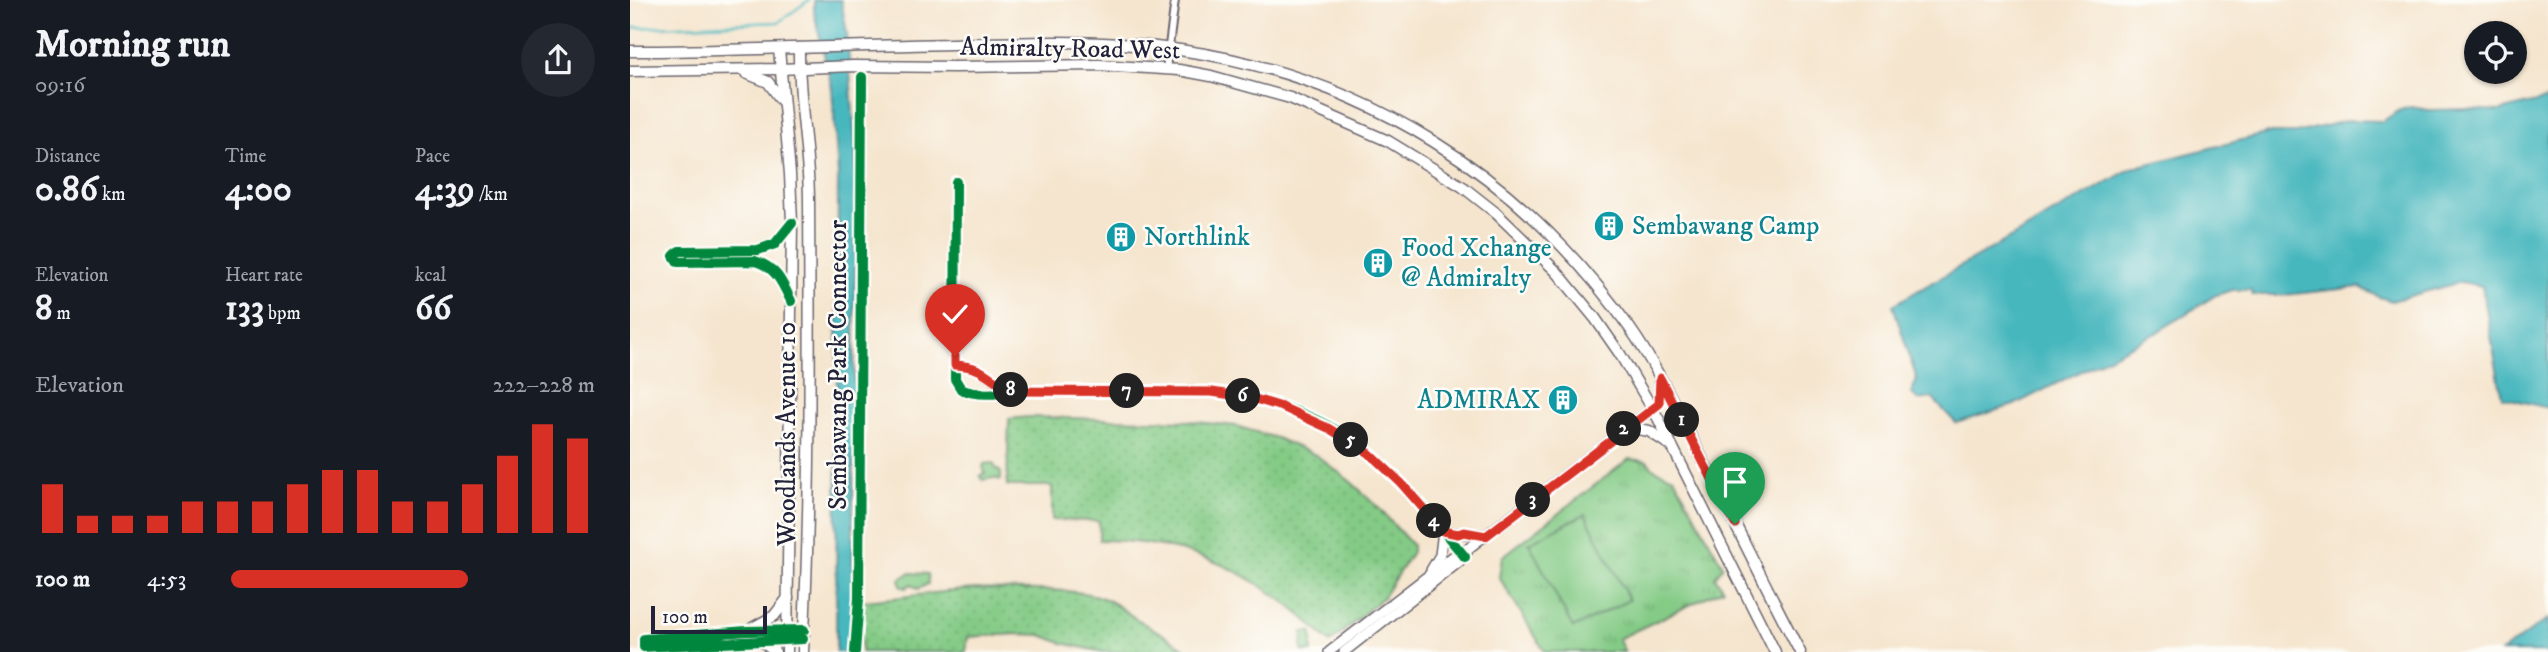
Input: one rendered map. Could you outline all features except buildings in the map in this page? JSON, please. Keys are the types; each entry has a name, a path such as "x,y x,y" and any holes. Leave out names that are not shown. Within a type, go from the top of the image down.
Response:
{"main road":[{"name":"Admiralty Road West","path":"630,51 1036,42 1169,48 1242,61 1308,80 1368,106 1443,146 1521,204 1594,281 1630,329 1660,378 1800,652"},
{"name":"Woodlands Avenue 10","path":"779,48 792,223 787,652"},
{"name":"Woodlands Avenue 10","path":"799,48 809,198 807,535 803,652"},
{"name":"Admiralty Road West","path":"630,71 853,66 1099,65 1166,69 1260,88 1326,112 1388,141 1463,187 1526,240 1578,296 1614,345 1674,447 1775,652"},
{"path":"736,70 762,78 774,88 783,102"},
{"path":"1344,652 1465,552 1659,404 1660,378"},
{"path":"1627,427 1649,431 1674,447"},
{"path":"1429,574 1440,555 1443,531 1486,536"},
{"path":"1329,652 1429,574 1465,552"},
{"path":"747,631 774,616 789,598"},
{"path":"754,640 764,643 775,652"}],"street":[{"path":"1166,69 1175,0"},
{"path":"956,181 955,365 956,384 961,389 982,393 1212,392 1252,398 1282,407 1328,428 1369,453 1465,552"},
{"path":"791,301 781,279 766,264 755,261 678,262 674,256 679,251 758,250 775,244 792,223"},
{"path":"955,365 977,367 1002,387 1015,391"},
{"path":"787,634 754,640 644,646 644,639 747,631 804,634"}],"green space":[{"path":"1029,417 1188,421 1236,426 1276,438 1316,455 1350,481 1412,545 1412,552 1383,597 1330,643 1279,598 1225,566 1166,547 1099,540 1099,521 1052,520 1052,486 1007,486 1009,419"},
{"path":"1629,459 1647,461 1654,469 1674,477 1723,566 1715,577 1723,589 1618,639 1625,652 1545,652 1499,577 1502,557"},
{"path":"993,463 1001,472 1001,480 982,480 980,476 985,473 984,464"},
{"path":"1585,514 1629,600 1573,628 1529,543"},
{"path":"910,573 928,574 928,584 918,589 911,584 906,588 901,586 900,579"},
{"path":"978,589 1053,590 1097,596 1115,604 1188,652 1103,652 1062,643 1041,635 1019,634 968,637 966,652 861,652 862,601"},
{"path":"1303,632 1312,632 1312,652 1302,651"}],"water":[{"path":"814,0 841,0 847,33 856,152 852,652 836,652 838,174 832,88 814,12"},
{"path":"2548,99 2548,408 2502,397 2482,286 2461,282 2392,301 2360,287 2284,295 2252,295 2251,290 2233,290 2216,295 2156,333 2014,405 1956,423 1932,398 1919,400 1911,393 1917,380 1893,305 2132,168 2269,133 2296,133 2349,120 2383,121 2400,110 2411,107 2429,110 2500,111"},
{"path":"2548,619 2548,652 2501,652"}],"waterway":[{"path":"630,28 779,22 809,0"}],"cycle path":[{"name":"Sembawang Park Connector","path":"855,652 859,598 862,77"},
{"path":"956,182 955,379 961,389 987,394 1015,391 1212,392 1275,404 1316,420 1354,441 1408,491 1465,557"},
{"path":"791,301 778,276 755,261 678,262 674,256 679,251 758,250 775,244 792,223"},
{"path":"803,639 644,647 644,639 747,631 804,630"}],"place":[{"name":"Sembawang Camp","path":"1609,226"},
{"name":"Northlink","path":"1121,237"},
{"name":"Food Xchange @ Admiralty","path":"1378,263"},
{"name":"ADMIRAX","path":"1563,400"}],"route":[{"path":"955,356 955,365 977,367 1002,387 1015,391 1212,392 1252,398 1282,407 1313,420 1369,453 1401,483 1443,531 1486,536 1659,404 1660,378 1735,524"}]}
